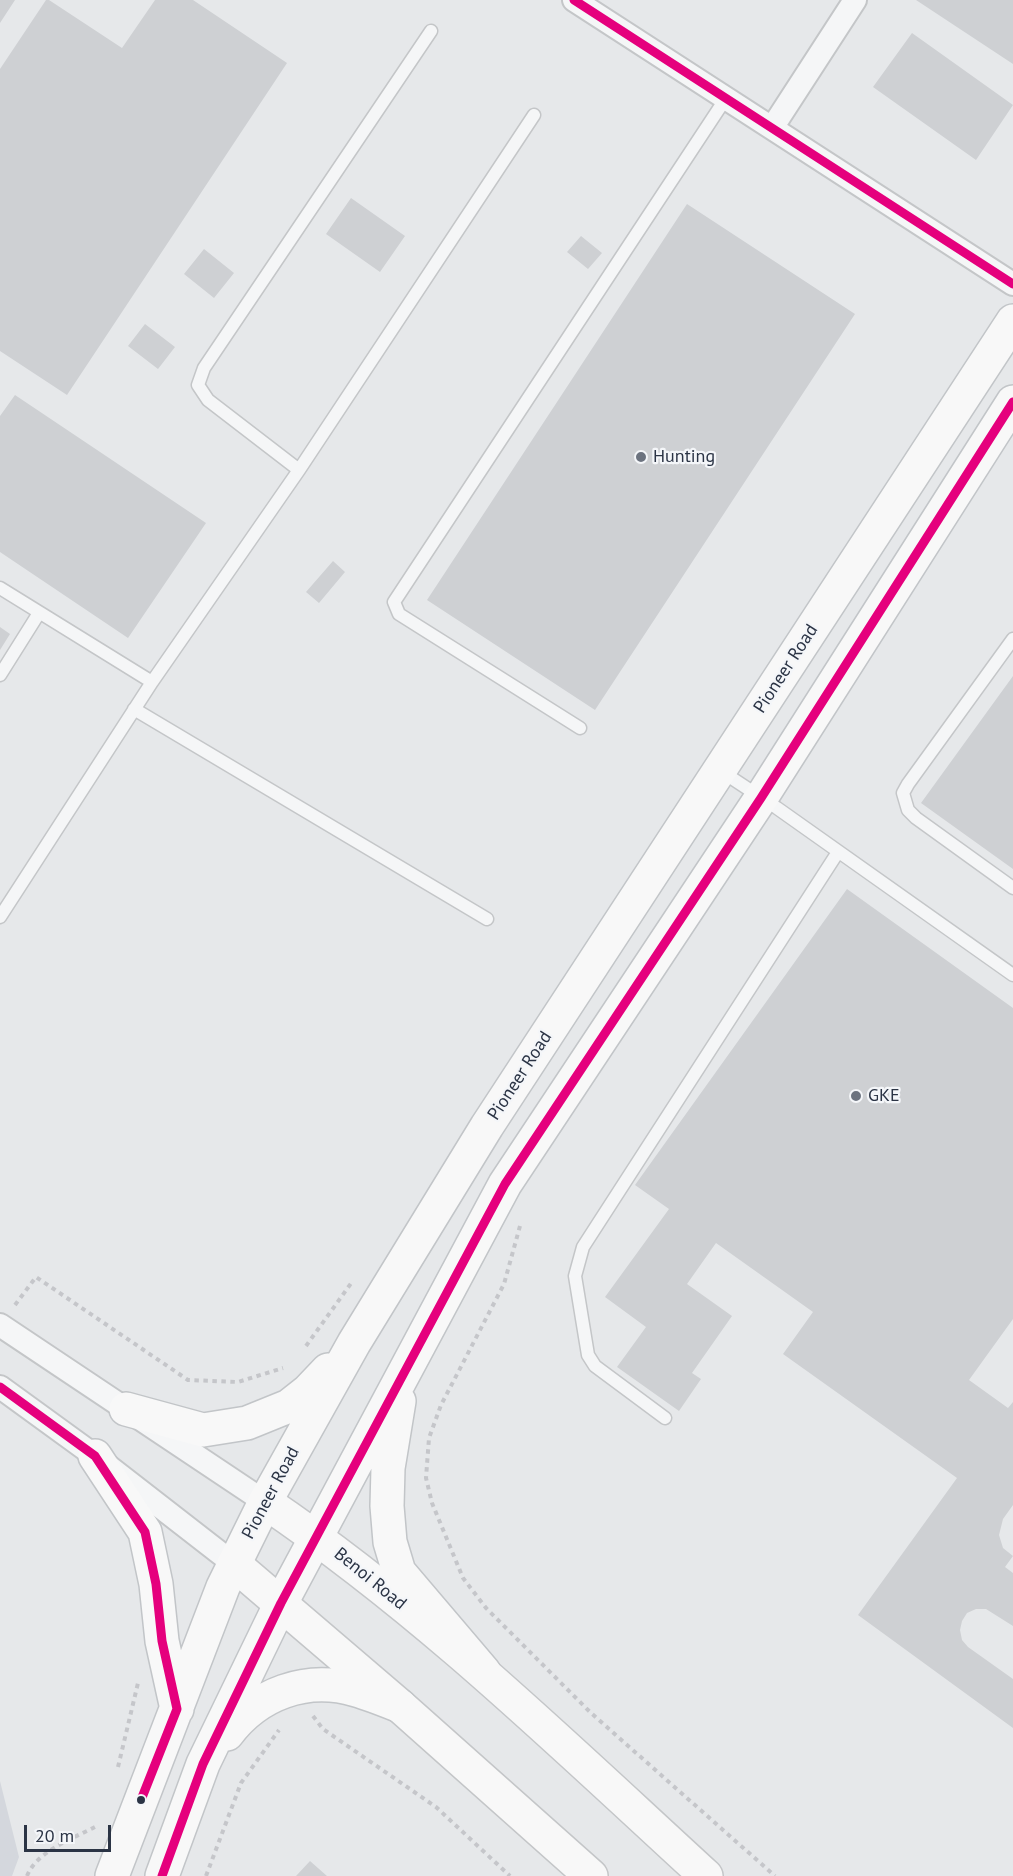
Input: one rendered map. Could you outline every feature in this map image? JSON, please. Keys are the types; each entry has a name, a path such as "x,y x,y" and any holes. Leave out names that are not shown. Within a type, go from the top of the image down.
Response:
{"main road":[{"name":"Pioneer Road","path":"112,1876 234,1564 265,1502 354,1343 487,1126 1013,321"},
{"path":"162,1876 204,1764 282,1603 505,1184 761,798 1013,402"},
{"path":"126,1409 203,1430 247,1423 289,1406 308,1391 354,1343"},
{"path":"403,1376 388,1468 387,1506 390,1542 399,1572 484,1672"},
{"path":"95,1456 145,1532 156,1584 162,1641 177,1709"},
{"name":"Benoi Road","path":"265,1502 317,1537 484,1672 706,1876"},
{"path":"234,1564 400,1706 591,1876"},
{"path":"204,1764 240,1716 261,1701 297,1685 354,1689 400,1706"}],"street":[{"path":"574,0 1013,284"},
{"path":"772,128 855,0"},
{"name":"Benoi Road","path":"0,1325 265,1502"},
{"path":"0,1387 95,1456 234,1564"}],"lane":[{"path":"299,470 208,400 198,386 204,368 431,31"},
{"path":"580,728 399,614 394,602 726,98"},
{"path":"0,917 134,708 299,470 534,115"},
{"path":"0,588 152,682"},
{"path":"0,675 39,612"},
{"path":"1013,639 903,793 908,810 916,818 1013,888"},
{"path":"134,708 487,919"},
{"path":"720,770 1013,975"},
{"path":"665,1418 595,1366 588,1355 575,1276 583,1247 838,852"}],"path":[{"path":"523,1216 504,1284 441,1405 429,1438 426,1478 432,1503 463,1578 486,1608 591,1713 775,1876"},
{"path":"14,1305 36,1277 188,1380 238,1382 281,1370 290,1364"},
{"path":"305,1348 353,1280"},
{"path":"117,1772 139,1680"},
{"path":"307,1710 323,1729 436,1807 510,1876"},
{"path":"206,1876 241,1784 271,1739 284,1725"},
{"path":"27,1876 30,1869 43,1856 95,1827 99,1819"}],"shaded area":[{"path":"0,1781 19,1857 12,1876 0,1876"}],"building":[{"path":"0,0 15,0 0,23"},
{"path":"46,0 122,48 155,0 193,0 287,63 67,395 0,351 0,69"},
{"path":"916,0 1013,0 1013,64"},
{"path":"912,33 1013,105 976,160 873,87"},
{"path":"351,198 405,236 380,272 326,234"},
{"name":"Hunting","path":"687,204 855,314 595,710 427,600"},
{"path":"581,236 602,253 588,269 567,252"},
{"path":"204,249 234,273 214,298 184,274"},
{"path":"145,324 175,347 158,369 128,346"},
{"path":"15,395 206,523 128,638 0,552 0,416"},
{"path":"333,561 345,572 319,603 306,592"},
{"path":"0,627 10,634 0,650"},
{"path":"1013,676 1013,869 921,803"},
{"name":"GKE","path":"847,889 1013,1008 1013,1319 969,1380 1008,1408 1013,1402 1013,1505 1003,1519 999,1535 1003,1548 1013,1556 1005,1567 1013,1573 1013,1626 986,1609 976,1609 967,1613 960,1630 962,1640 968,1647 1013,1679 1013,1728 858,1615 957,1478 783,1354 813,1312 716,1243 687,1284 732,1316 692,1373 701,1379 679,1411 617,1367 646,1327 605,1297 669,1209 635,1185"},
{"path":"310,1861 327,1876 296,1876"}],"transit line":[{"path":"574,0 1013,284"},
{"path":"162,1876 203,1764 281,1603 505,1184 761,798 1013,402"},
{"path":"0,1387 95,1456 145,1532 156,1584 162,1641 177,1709 141,1800"}],"place":[{"name":"Hunting","path":"641,457"},
{"name":"GKE","path":"856,1096"}]}
